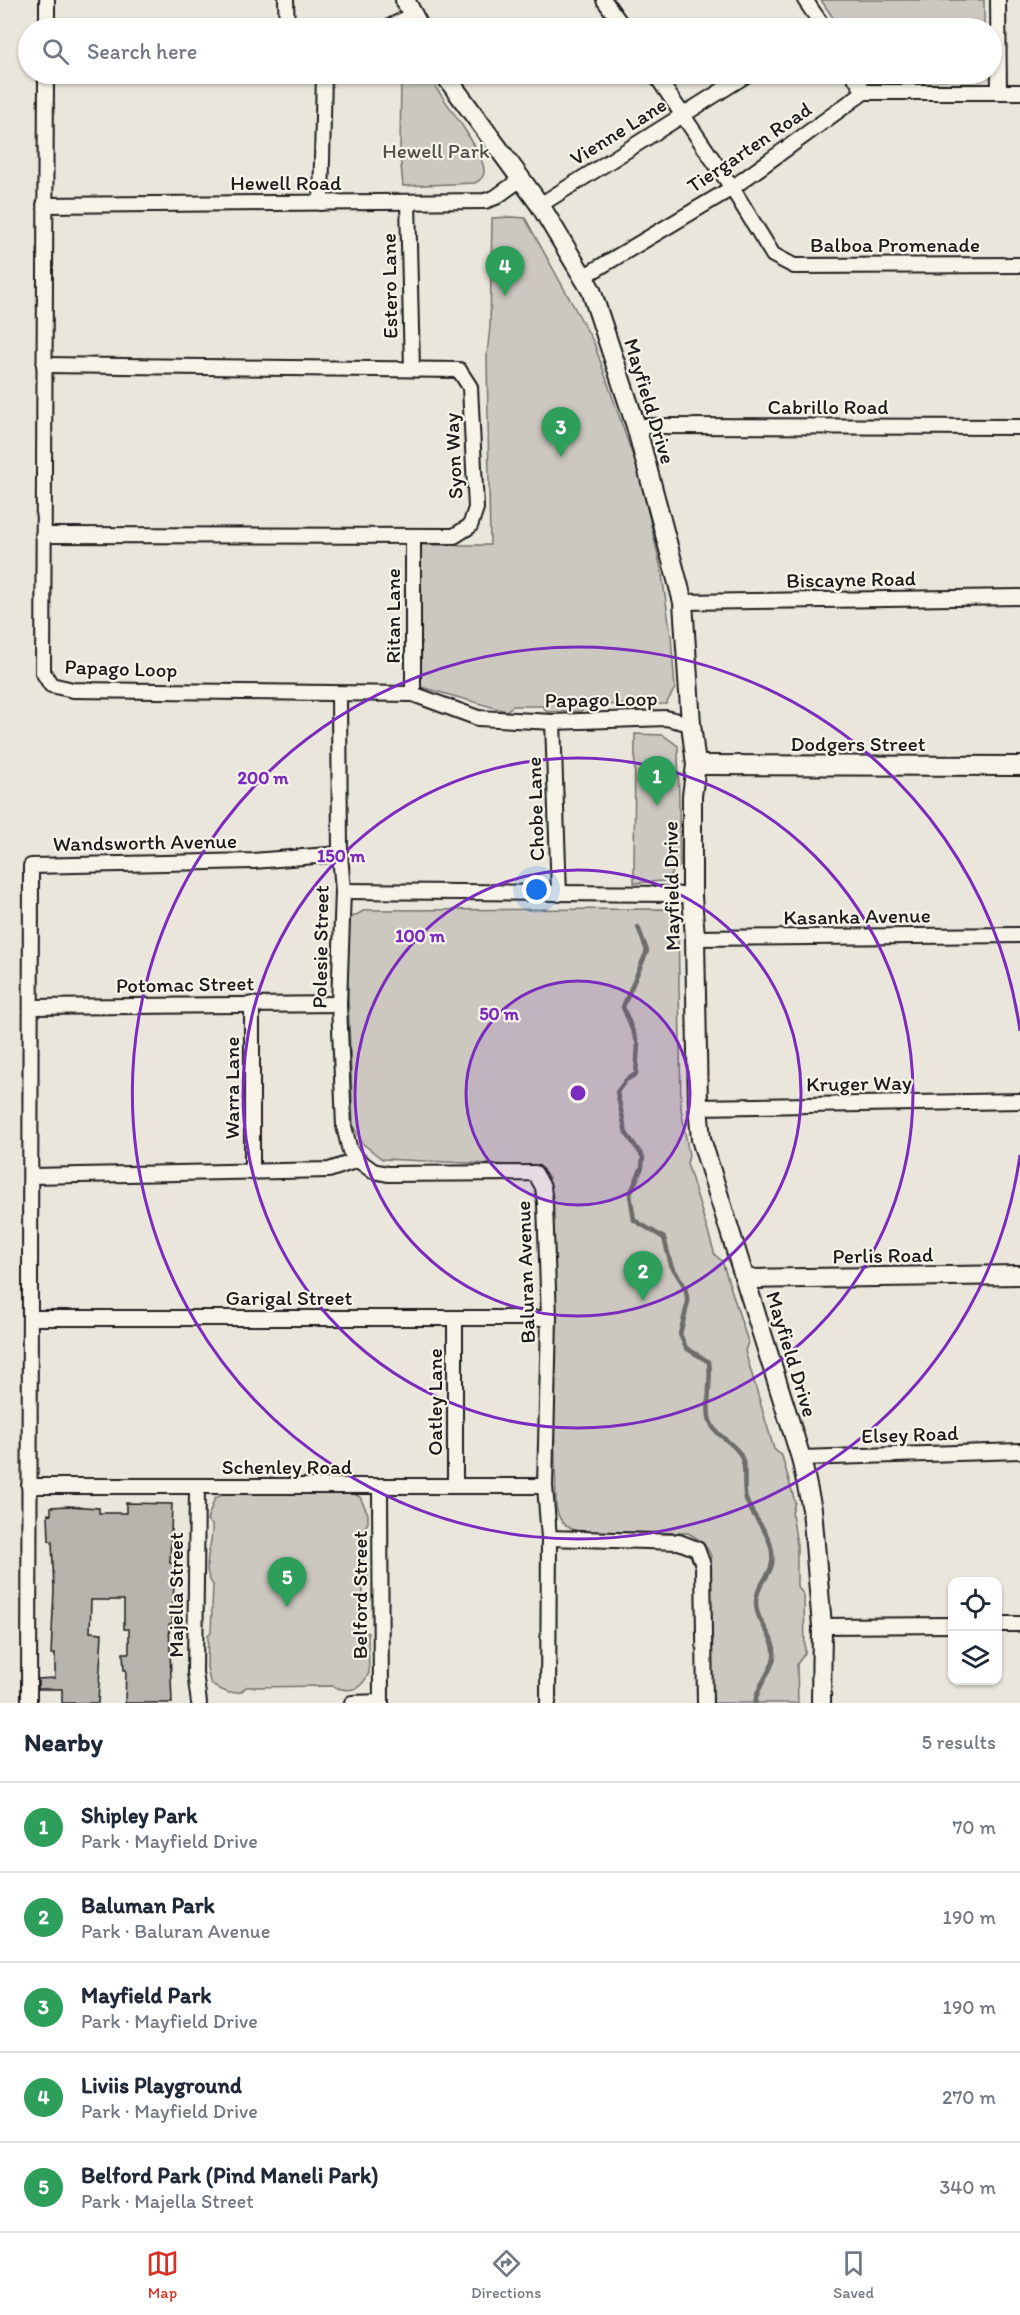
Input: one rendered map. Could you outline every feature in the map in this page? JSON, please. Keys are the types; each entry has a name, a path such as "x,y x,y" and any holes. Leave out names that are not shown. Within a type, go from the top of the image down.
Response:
{"street":[{"path":"47,0 47,18"},
{"path":"286,0 287,18"},
{"path":"604,0 617,18"},
{"path":"805,0 816,18"},
{"path":"998,0 998,18"},
{"name":"Papago Loop","path":"46,84 43,672 51,685 73,690 413,694 478,718 553,722 666,718 691,724"},
{"path":"321,203 324,84"},
{"name":"Mayfield Drive","path":"451,84 540,205 591,290 636,426 682,602 696,765 692,796 692,896 698,1107 701,1139 801,1458 812,1509 822,1626 821,1703"},
{"name":"Balboa Promenade","path":"662,84 732,188 773,255 794,266 1020,265"},
{"name":"Vienne Lane","path":"540,205 732,84"},
{"path":"859,84 864,92 1020,92"},
{"path":"999,84 999,92"},
{"name":"Tiergarten Road","path":"583,277 732,188 864,92"},
{"name":"Hewell Road","path":"45,205 485,201 496,197 521,178"},
{"name":"Estero Lane","path":"408,202 412,369"},
{"name":"Syon Way","path":"44,365 459,370 470,387 476,508 470,526 454,536 44,535"},
{"name":"Cabrillo Road","path":"636,426 1020,427"},
{"name":"Ritan Lane","path":"413,537 413,694"},
{"name":"Biscayne Road","path":"682,602 1020,597"},
{"name":"Polesie Street","path":"339,694 340,854 343,891 339,1004 344,1126 350,1151 358,1160"},
{"name":"Chobe Lane","path":"553,722 559,894"},
{"name":"Dodgers Street","path":"696,765 1020,766"},
{"name":"Wandsworth Avenue","path":"29,1703 31,866 253,861 340,854"},
{"path":"343,891 692,896"},
{"name":"Kasanka Avenue","path":"694,938 1020,935"},
{"name":"Warra Lane","path":"252,1004 252,1172"},
{"name":"Potomac Street","path":"31,1007 339,1004"},
{"name":"Kruger Way","path":"698,1107 1020,1101"},
{"path":"31,1176 330,1170 358,1160"},
{"name":"Baluran Avenue","path":"358,1160 373,1171 388,1174 535,1173 543,1187 549,1318 545,1486 549,1539 548,1703"},
{"name":"Perlis Road","path":"746,1279 1020,1275"},
{"name":"Garigal Street","path":"30,1318 549,1318"},
{"name":"Oatley Lane","path":"455,1318 455,1486"},
{"name":"Elsey Road","path":"801,1458 1020,1451"},
{"name":"Schenley Road","path":"29,1486 545,1486"},
{"name":"Belford Street","path":"380,1486 381,1703"},
{"name":"Majella Street","path":"197,1487 195,1672 199,1703"},
{"path":"549,1539 679,1542 697,1549 703,1565 705,1703"},
{"path":"1002,1624 1020,1624"},
{"path":"822,1626 948,1625"},
{"path":"352,1703 381,1703"}],"green space":[{"path":"821,0 984,0 984,18 833,18"},
{"name":"Hewell Park","path":"401,84 433,84 470,138 483,163 484,172 480,180 475,183 403,186 400,155"},
{"path":"492,218 525,218 594,343 640,477 661,568 671,636 675,688 666,704 587,705 581,711 547,712 543,706 513,706 506,711 421,687 421,545 490,545 487,355 490,327"},
{"path":"635,734 663,735 678,746 680,866 664,881 634,883"},
{"path":"666,909 678,921 681,1108 689,1156 687,1163 715,1255 722,1261 748,1342 745,1351 774,1449 782,1456 795,1502 792,1513 797,1545 797,1586 804,1595 805,1653 797,1664 798,1703 712,1703 711,1556 699,1540 688,1533 578,1531 569,1528 559,1516 556,1507 549,1177 536,1166 382,1159 362,1143 353,1126 345,921 365,910"},
{"path":"352,1493 360,1497 368,1514 368,1523 363,1529 363,1561 368,1567 368,1578 363,1584 363,1629 368,1633 369,1673 366,1679 358,1687 349,1690 332,1686 246,1687 241,1692 229,1693 215,1687 210,1682 207,1667 213,1585 207,1571 212,1525 207,1520 215,1498 225,1494"}],"building":[{"path":"126,1503 172,1504 170,1563 175,1563 172,1624 169,1624 172,1703 125,1703 126,1670 124,1670 123,1653 129,1653 129,1629 124,1629 124,1600 91,1600 90,1632 102,1633 98,1703 62,1703 62,1689 38,1689 38,1679 55,1678 55,1654 51,1654 54,1590 52,1541 49,1541 48,1514 51,1515 51,1507 68,1506 99,1508 99,1513 126,1513"}],"waterway":[{"path":"638,927 647,951 623,1007 638,1044 636,1074 626,1080 617,1092 626,1133 643,1157 642,1167 630,1194 634,1220 664,1238 671,1265 685,1287 688,1302 680,1334 686,1348 709,1362 710,1421 716,1431 740,1454 744,1465 746,1499 770,1543 772,1562 757,1594 756,1602 759,1616 772,1642 774,1657 755,1703"}],"place":[{"name":"Liviis Playground","path":"505,296"},
{"name":"Mayfield Park","path":"561,457"},
{"name":"Shipley Park","path":"657,806"},
{"name":"Baluman Park","path":"643,1301"},
{"name":"Belford Park (Pind Maneli Park)","path":"287,1607"}]}
